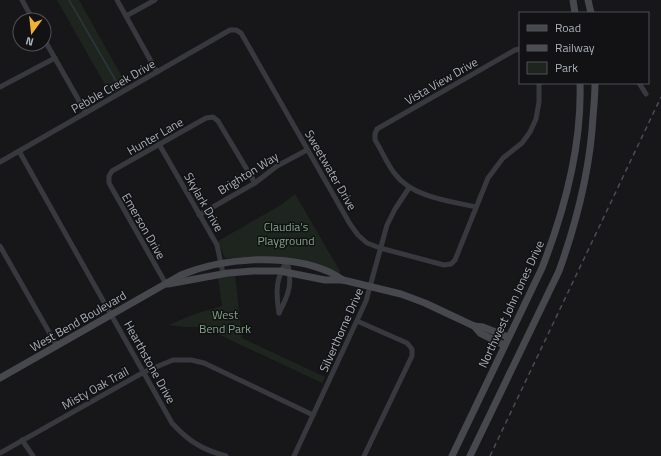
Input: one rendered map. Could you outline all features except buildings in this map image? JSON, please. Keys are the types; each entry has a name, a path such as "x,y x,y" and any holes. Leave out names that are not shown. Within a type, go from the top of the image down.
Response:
{"main road":[{"path":"572,0 575,12"},
{"path":"588,0 591,12"},
{"name":"Northwest John Jones Drive","path":"452,456 542,268 554,236 566,196 573,163 578,130 580,84"},
{"path":"470,456 559,271 570,240 582,199 589,164 595,84"},
{"name":"West Bend Boulevard","path":"0,378 188,272 222,263 253,260 309,265 327,271 343,280"},
{"name":"West Bend Boulevard","path":"166,284 183,282 223,273 253,271 280,271 325,280 343,280 401,294 474,326 483,326 508,337"},
{"name":"West Bend Boulevard","path":"474,326 480,333 504,345"}],"street":[{"path":"22,0 29,12"},
{"path":"117,0 157,72"},
{"path":"126,16 155,0"},
{"name":"Pebble Creek Drive","path":"0,162 230,30 236,30"},
{"name":"Sweetwater Drive","path":"236,30 241,33 350,224 366,243 444,265 451,264 456,260 476,207"},
{"name":"Vista View Drive","path":"409,188 395,174 375,140 377,129 515,50 519,49"},
{"path":"52,52 86,113"},
{"path":"0,87 55,58"},
{"path":"409,188 423,194 476,207 488,178 495,167 503,158 522,143 530,132 536,119 539,84"},
{"path":"640,84 646,94"},
{"name":"Hunter Lane","path":"109,176 112,171 206,118 213,118 218,121 255,183"},
{"name":"Skylark Drive","path":"160,144 217,245 223,273"},
{"name":"Brighton Way","path":"199,215 255,183 277,166 307,150"},
{"name":"Hearthstone Drive","path":"19,151 172,423 184,436 198,446 226,456"},
{"name":"Emerson Drive","path":"109,176 109,183 166,284"},
{"name":"Silverthorne Drive","path":"294,456 366,301 387,225 395,209 409,188"},
{"path":"0,246 57,346"},
{"path":"287,262 290,273 290,281 287,298 279,313 276,296 280,271 287,262"},
{"path":"357,321 407,343 412,349 412,356 364,456"},
{"name":"Misty Oak Trail","path":"0,453 144,372 173,360 191,360 204,364 313,416"},
{"path":"22,440 33,456"}],"green space":[{"path":"57,0 79,0 127,86 111,95"},
{"name":"Claudia's Playground","path":"295,194 340,271 340,274 324,267 225,258 218,241 281,205"},
{"name":"West Bend Park","path":"235,275 242,338 325,377 322,383 203,327 168,325 195,314 222,306 218,277"}],"waterway":[{"path":"69,0 116,81"}],"railway":[{"path":"490,456 661,97"}]}
